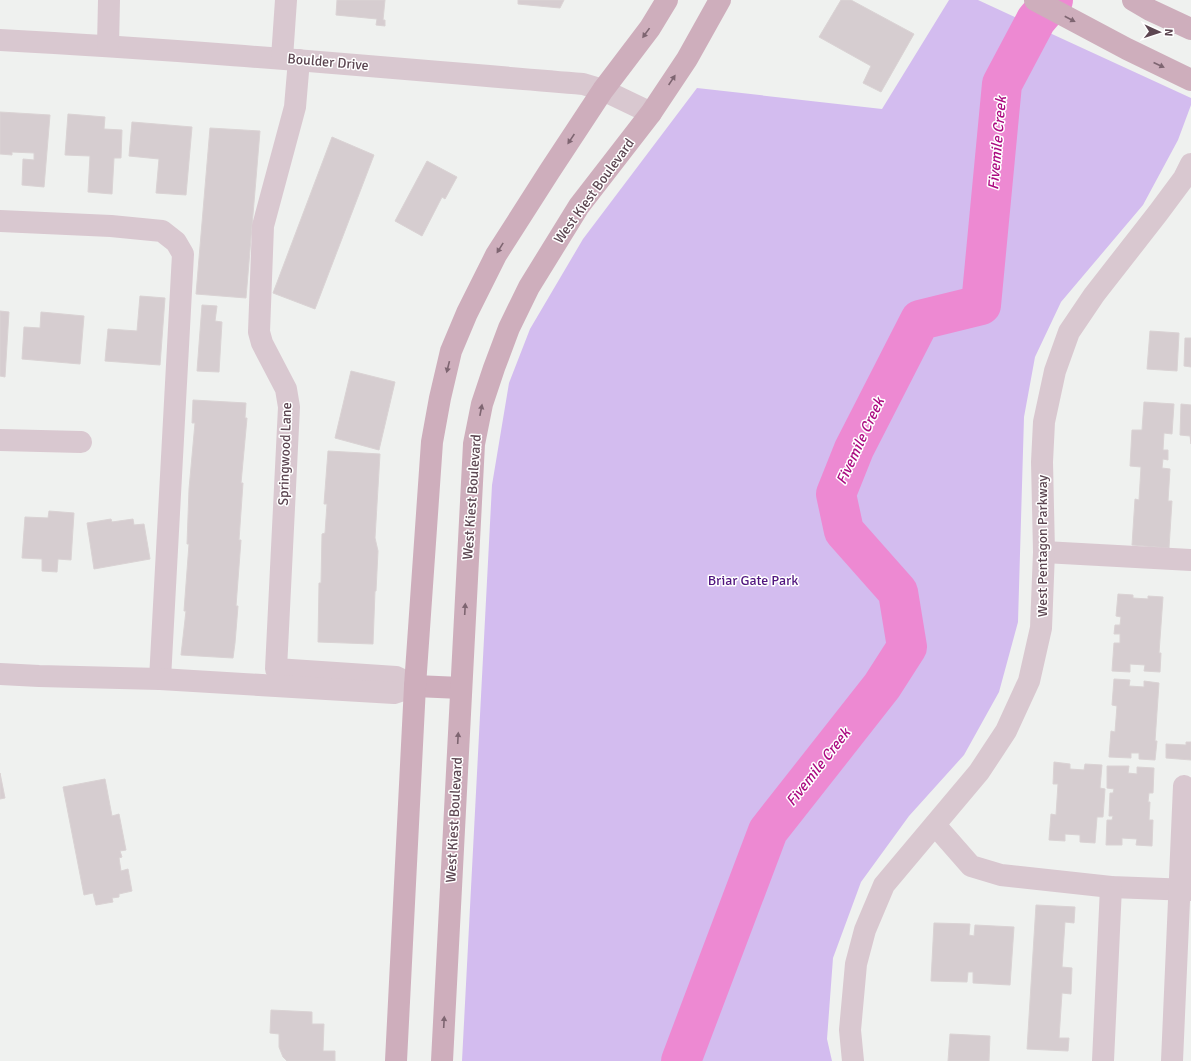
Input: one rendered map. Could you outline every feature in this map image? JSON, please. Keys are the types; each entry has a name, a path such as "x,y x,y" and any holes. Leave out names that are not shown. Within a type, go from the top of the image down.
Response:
{"main road":[{"path":"396,1061 415,686 432,442 440,398 452,351 467,313 496,255 603,90 650,28 667,0"},
{"name":"West Kiest Boulevard","path":"442,1061 474,444 484,397 508,328 529,287 579,206 651,113 687,59 720,0"},
{"path":"1036,0 1127,50 1191,80"},
{"path":"1141,5 1191,29"},
{"path":"415,686 461,688"}],"street":[{"path":"108,46 109,0"},
{"name":"Springwood Lane","path":"286,0 295,108 263,226 259,332 262,343 286,389 289,407 276,669 396,677 415,686"},
{"name":"Boulder Drive","path":"0,40 291,59 583,84 603,90 651,113"},
{"name":"West Pentagon Parkway","path":"853,1061 850,1030 856,964 865,930 884,885 979,772 1006,731 1029,681 1041,628 1044,552 1042,462 1044,422 1055,371 1069,332 1094,295 1189,175"},
{"path":"0,221 111,226 162,231 176,242 183,254 160,679"},
{"path":"0,440 80,442"},
{"path":"1044,552 1191,560"},
{"path":"0,674 160,679 394,693 415,686"},
{"path":"1172,1061 1185,890 1184,786"},
{"path":"935,825 971,866 1001,876 1111,886 1185,890"},
{"path":"1103,1061 1111,886"}],"green space":[{"name":"Briar Gate Park","path":"949,0 978,0 1191,98 1191,105 1178,140 1143,205 1061,302 1035,357 1024,417 1018,622 999,692 964,755 909,816 861,882 833,958 827,1039 832,1061 462,1061 492,485 509,383 530,329 583,239 697,88 882,109"}],"building":[{"path":"337,0 385,0 383,20 385,20 385,26 376,25 377,19 336,15"},
{"path":"518,0 564,0 560,8 518,4"},
{"path":"841,0 851,0 914,34 881,92 863,83 871,66 819,37"},
{"path":"0,112 50,115 44,187 22,185 23,159 34,160 34,153 12,152 12,155 0,154"},
{"path":"68,114 105,117 104,129 122,130 121,158 114,158 112,194 88,192 90,156 65,155"},
{"path":"132,122 192,127 186,195 156,193 159,159 129,156"},
{"path":"210,128 260,131 246,298 196,294"},
{"path":"332,137 374,155 315,309 273,293"},
{"path":"427,161 457,177 445,199 442,197 422,236 395,221"},
{"path":"140,296 165,298 160,365 105,361 108,329 137,331"},
{"path":"202,305 217,306 215,321 222,322 219,372 197,371"},
{"path":"0,311 9,312 5,377 0,376"},
{"path":"41,312 84,316 80,364 22,359 24,327 40,328"},
{"path":"1150,331 1179,333 1177,371 1147,369"},
{"path":"1185,338 1191,338 1191,367 1184,366"},
{"path":"351,371 395,382 379,450 335,438"},
{"path":"193,400 246,403 245,418 247,418 241,483 243,483 239,540 241,540 236,606 238,606 233,658 181,655 186,611 184,611 189,544 187,544 189,489 195,423 192,423"},
{"path":"1144,402 1174,404 1172,434 1164,433 1163,450 1168,450 1168,460 1163,459 1162,468 1170,469 1168,501 1172,501 1169,548 1132,545 1135,499 1139,500 1141,467 1130,466 1132,430 1142,430"},
{"path":"1181,404 1191,405 1191,444 1190,436 1180,435"},
{"path":"328,451 380,454 375,538 378,551 373,644 318,642 319,583 321,583 322,534 325,533 327,504 324,504"},
{"path":"49,511 74,513 71,560 58,559 57,572 42,571 42,559 22,558 25,517 48,518"},
{"path":"111,519 112,522 133,519 134,525 144,524 150,559 94,569 87,523"},
{"path":"1118,594 1133,595 1133,598 1148,599 1148,596 1163,597 1159,653 1161,653 1160,672 1144,671 1145,665 1130,664 1130,672 1112,671 1114,643 1120,643 1120,634 1114,634 1115,625 1120,625 1121,617 1116,616"},
{"path":"1114,679 1130,680 1129,686 1144,687 1144,681 1159,683 1155,760 1139,759 1139,753 1131,753 1131,758 1109,757 1111,731 1115,732 1117,706 1112,705"},
{"path":"1186,742 1191,742 1191,760 1166,758 1166,744 1186,745"},
{"path":"1054,762 1070,764 1070,769 1084,770 1085,764 1102,765 1100,788 1105,789 1103,817 1097,817 1095,843 1080,842 1080,835 1065,834 1065,841 1049,840 1051,814 1056,815 1058,784 1053,784"},
{"path":"1107,766 1129,766 1128,773 1137,774 1137,767 1154,768 1153,793 1149,793 1148,802 1150,802 1149,820 1153,820 1152,846 1136,845 1137,839 1122,838 1122,845 1106,845 1107,820 1112,820 1113,816 1109,816 1110,793 1113,793 1114,789 1107,788"},
{"path":"0,773 5,798 0,799"},
{"path":"105,779 112,816 119,814 126,850 120,851 122,857 119,858 121,871 128,869 132,891 119,894 119,897 112,898 113,902 96,905 93,893 84,895 63,787"},
{"path":"1036,905 1075,907 1074,923 1065,922 1062,967 1072,968 1071,994 1062,993 1059,1038 1069,1038 1068,1051 1027,1049"},
{"path":"934,923 970,924 969,935 974,936 975,925 1014,927 1010,985 973,983 973,972 968,972 967,982 931,981"},
{"path":"271,1010 312,1012 312,1024 324,1024 323,1051 335,1051 335,1061 287,1061 283,1057 279,1047 279,1034 270,1033"},
{"path":"950,1034 990,1036 989,1061 948,1061"}],"waterway":[{"name":"Fivemile Creek","path":"681,1061 768,831 882,686 907,647 898,592 844,531 836,494 854,449 920,320 981,305 1002,84 1036,20 1053,0"}]}
